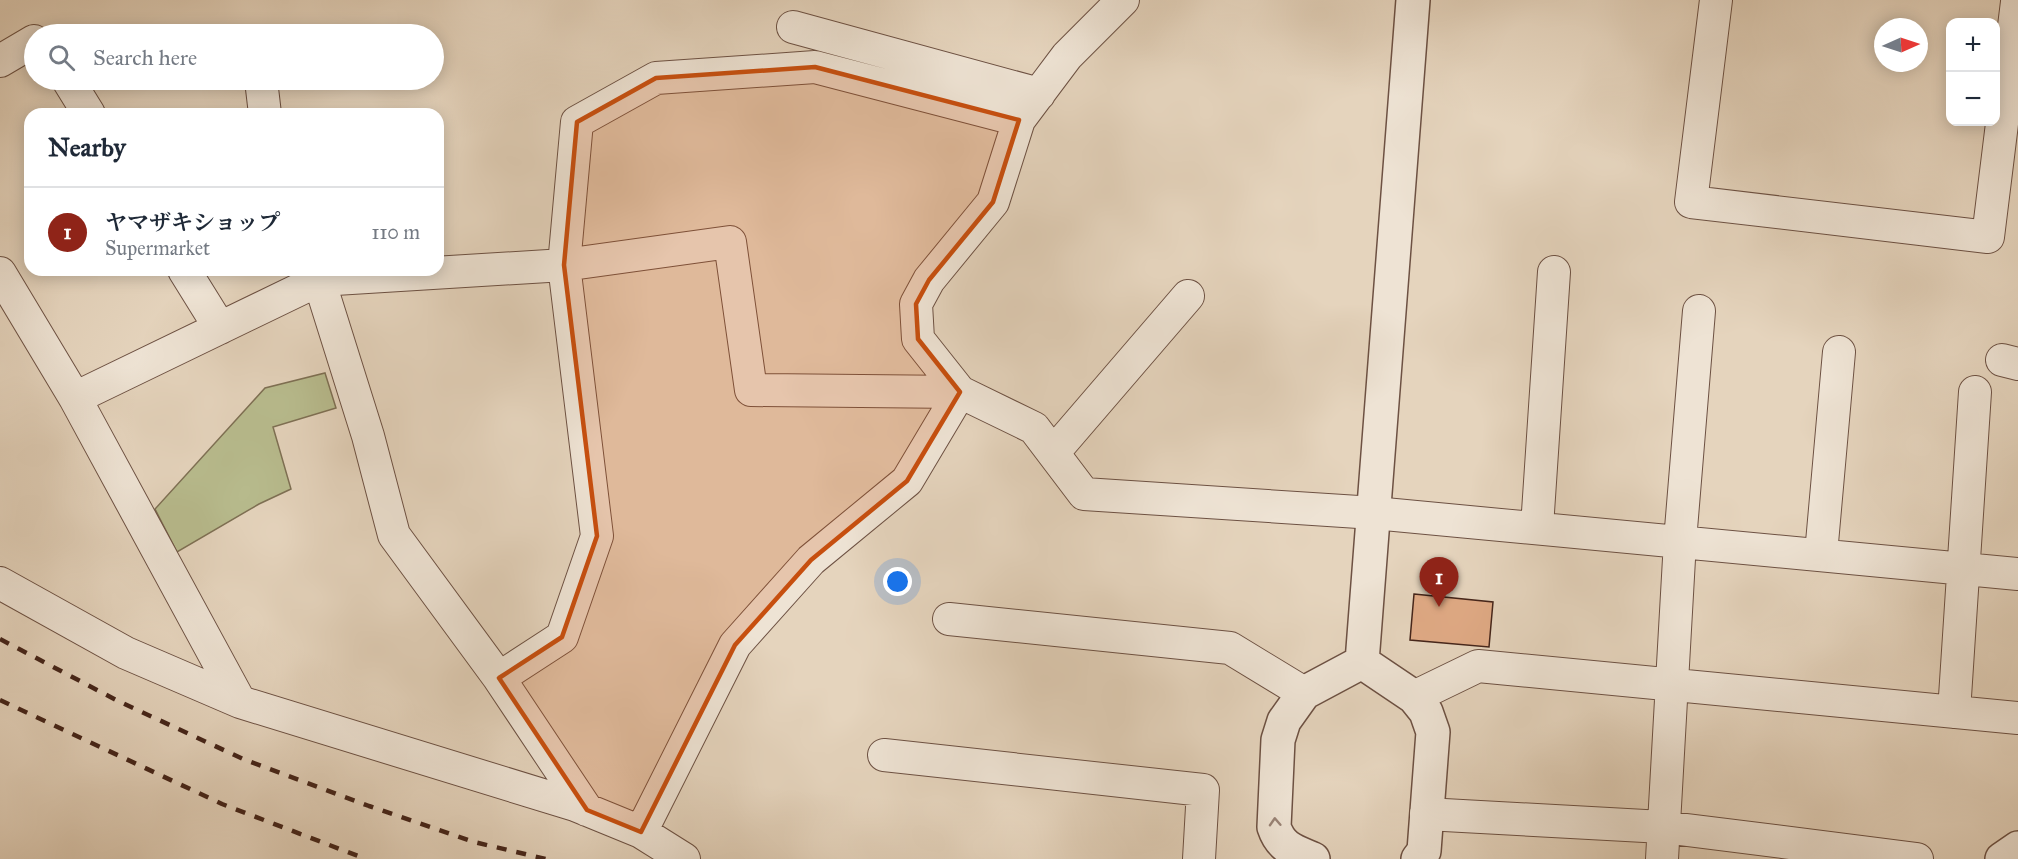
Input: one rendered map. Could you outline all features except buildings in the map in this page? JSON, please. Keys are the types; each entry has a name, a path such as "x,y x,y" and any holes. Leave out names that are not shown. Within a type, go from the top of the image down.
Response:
{"street":[{"path":"960,392 918,339 916,304 929,280 993,202 1019,120 1067,56 1122,0"},
{"path":"1362,662 1413,0"},
{"path":"1716,0 1691,202 1988,237 2012,1"},
{"path":"794,27 1039,94"},
{"path":"0,61 24,47"},
{"path":"499,678 562,637 597,536 564,266 577,122 656,78 816,67 1019,120"},
{"path":"74,90 85,108"},
{"path":"262,90 265,108"},
{"path":"444,273 564,266 730,242 751,390 960,392 1034,428 1084,494 1374,513 2018,574"},
{"path":"1537,527 1554,272"},
{"path":"0,273 75,398 240,702"},
{"path":"188,276 220,328"},
{"path":"75,398 220,328 286,282 389,276"},
{"path":"319,280 368,436 394,535 499,678 587,810"},
{"path":"1053,453 1188,296"},
{"path":"1662,859 1680,541 1699,311"},
{"path":"1821,554 1839,352"},
{"path":"641,832 735,645 811,560 907,481 960,392"},
{"path":"1954,712 1975,392"},
{"path":"0,584 126,653 240,702 587,810 641,832 684,859"},
{"path":"950,619 1230,648 1304,693"},
{"path":"1313,859 1287,849 1278,839 1274,827 1278,740 1284,721 1304,693 1362,662"},
{"path":"1362,662 1414,697 1426,712 1433,732 1424,850 1418,859"},
{"path":"1414,697 1478,666 2018,718"},
{"path":"884,754 1203,790 1199,859"},
{"path":"1426,814 1664,827 1917,859"},
{"path":"2002,859 2018,848"}],"highlighted area":[{"path":"815,67 1019,120 993,202 929,280 916,304 918,339 960,392 907,481 811,560 735,645 641,832 587,810 499,678 562,637 597,536 564,265 577,122 656,78"}],"green space":[{"path":"325,373 336,408 273,427 291,489 259,504 177,552 155,509 265,388"}],"railway":[{"path":"0,639 118,701 243,759 474,842 546,859"},
{"path":"0,700 222,804 366,859"}],"place":[{"name":"ヤマザキショップ","path":"1439,607"}]}
